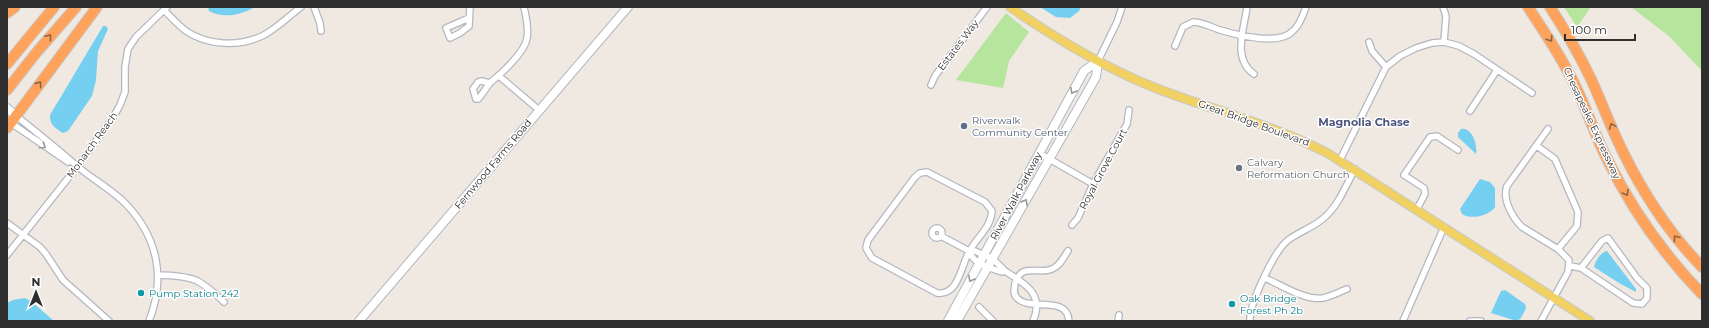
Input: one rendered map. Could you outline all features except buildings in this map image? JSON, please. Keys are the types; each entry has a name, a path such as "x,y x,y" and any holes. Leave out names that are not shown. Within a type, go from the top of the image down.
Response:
{"highway":[{"path":"7,13 15,7"},
{"path":"7,64 54,7"},
{"path":"7,90 41,47 76,7"},
{"path":"10,122 97,7"},
{"name":"Chesapeake Expressway","path":"1528,7 1555,47 1568,72 1606,157 1630,200 1659,243 1691,283 1702,294"},
{"name":"Chesapeake Expressway","path":"1550,7 1569,36 1584,64 1623,152 1644,189 1678,241 1702,267"}],"main road":[{"name":"Great Bridge Boulevard","path":"1010,7 1058,39 1098,62 1158,88 1295,138 1340,160 1590,321"}],"street":[{"path":"165,8 179,25 192,34 206,40 230,44 254,39 264,34 301,7"},
{"path":"314,7 319,19 321,31"},
{"path":"469,18 470,7"},
{"path":"490,83 499,76 526,42 528,33 524,7"},
{"name":"Fernwood Farms Road","path":"359,321 628,7"},
{"name":"Estates Way","path":"931,85 987,7"},
{"path":"1098,62 1117,22 1122,7"},
{"path":"1248,7 1241,57 1246,68 1254,74"},
{"path":"1175,46 1183,27 1193,22 1243,35 1275,40 1286,37 1297,27 1306,7"},
{"path":"1443,7 1446,16 1444,42"},
{"name":"Monarch Reach","path":"7,255 77,167 120,105 125,92 125,67 128,49 136,37 165,8"},
{"path":"1368,42 1372,51 1386,68"},
{"path":"1340,160 1386,68 1400,56 1416,48 1432,43 1444,42 1466,49 1532,94"},
{"name":"River Walk Parkway","path":"948,321 1084,71 1098,62"},
{"name":"River Walk Parkway","path":"957,321 1096,77 1098,62"},
{"path":"1470,111 1497,70"},
{"path":"499,76 539,110"},
{"path":"7,108 10,122 77,167"},
{"name":"Royal Grove Court","path":"1072,225 1078,218 1093,184 1127,124 1129,110"},
{"path":"10,122 111,191 135,214 151,241 158,275 154,304 148,321"},
{"path":"1541,321 1568,272 1570,266 1569,260 1558,249 1522,227 1517,222 1507,203 1505,194 1507,186 1548,129"},
{"path":"1417,209 1425,194 1424,188 1404,175 1430,137 1437,136 1458,150"},
{"path":"1537,146 1555,159 1578,212 1577,226 1558,249"},
{"path":"1039,153 1093,184"},
{"path":"1250,321 1252,308 1274,257 1286,242 1318,223 1326,216 1338,200 1354,169"},
{"path":"926,172 985,202 990,207 992,213 991,218 980,238 969,251 961,274 953,286 948,292 941,293 872,258 866,248 868,240 915,177 920,173 926,172"},
{"path":"7,223 36,244 46,254 57,272 70,288 109,321"},
{"path":"1403,321 1444,227"},
{"path":"941,236 969,251 975,251 993,259 1005,271 1030,288 1036,303 1036,311 1033,321"},
{"path":"1570,266 1581,268 1633,303 1642,304 1647,298 1647,288 1637,278 1608,238 1602,241 1581,268"},
{"path":"969,251 971,256 988,268 1002,272 1005,271"},
{"path":"1068,251 1061,263 1053,269 1043,271 1030,269 1020,274 1017,278 1014,289 1017,298 1026,303 1061,307 1068,314 1069,321"},
{"path":"158,275 187,277 195,280 210,288 224,302"},
{"path":"1264,278 1306,297 1314,298 1330,296 1347,289"},
{"path":"980,307 993,321"},
{"path":"1470,321 1481,321"}],"green space":[{"path":"1564,7 1591,7 1577,27"},
{"path":"1631,7 1702,7 1702,71 1670,37"},
{"path":"1006,13 1029,32 1009,61 1003,88 956,80"}],"water":[{"path":"208,7 255,7 238,14 221,15 209,11"},
{"path":"1040,7 1081,7 1079,11 1070,18 1056,17"},
{"path":"103,26 106,26 108,29 98,51 96,80 92,96 68,131 63,133 52,124 50,115"},
{"path":"1461,129 1468,131 1473,137 1476,146 1476,154 1458,137 1458,133"},
{"path":"1480,179 1490,182 1495,188 1495,207 1489,213 1484,215 1475,217 1466,216 1462,214 1460,209"},
{"path":"1607,251 1636,289 1636,292 1594,267 1599,257"},
{"path":"1505,290 1525,304 1526,308 1521,318 1517,321 1491,313 1501,291"},
{"path":"25,298 32,302 54,321 7,321 7,303 13,300"}],"place":[{"name":"Riverwalk Community Center","path":"964,126"},
{"name":"Calvary Reformation Church","path":"1239,168"},
{"name":"Pump Station 242","path":"141,293"},
{"name":"Oak Bridge Forest Ph 2b","path":"1232,304"}],"district":[{"name":"Magnolia Chase","path":"1364,122"}]}
